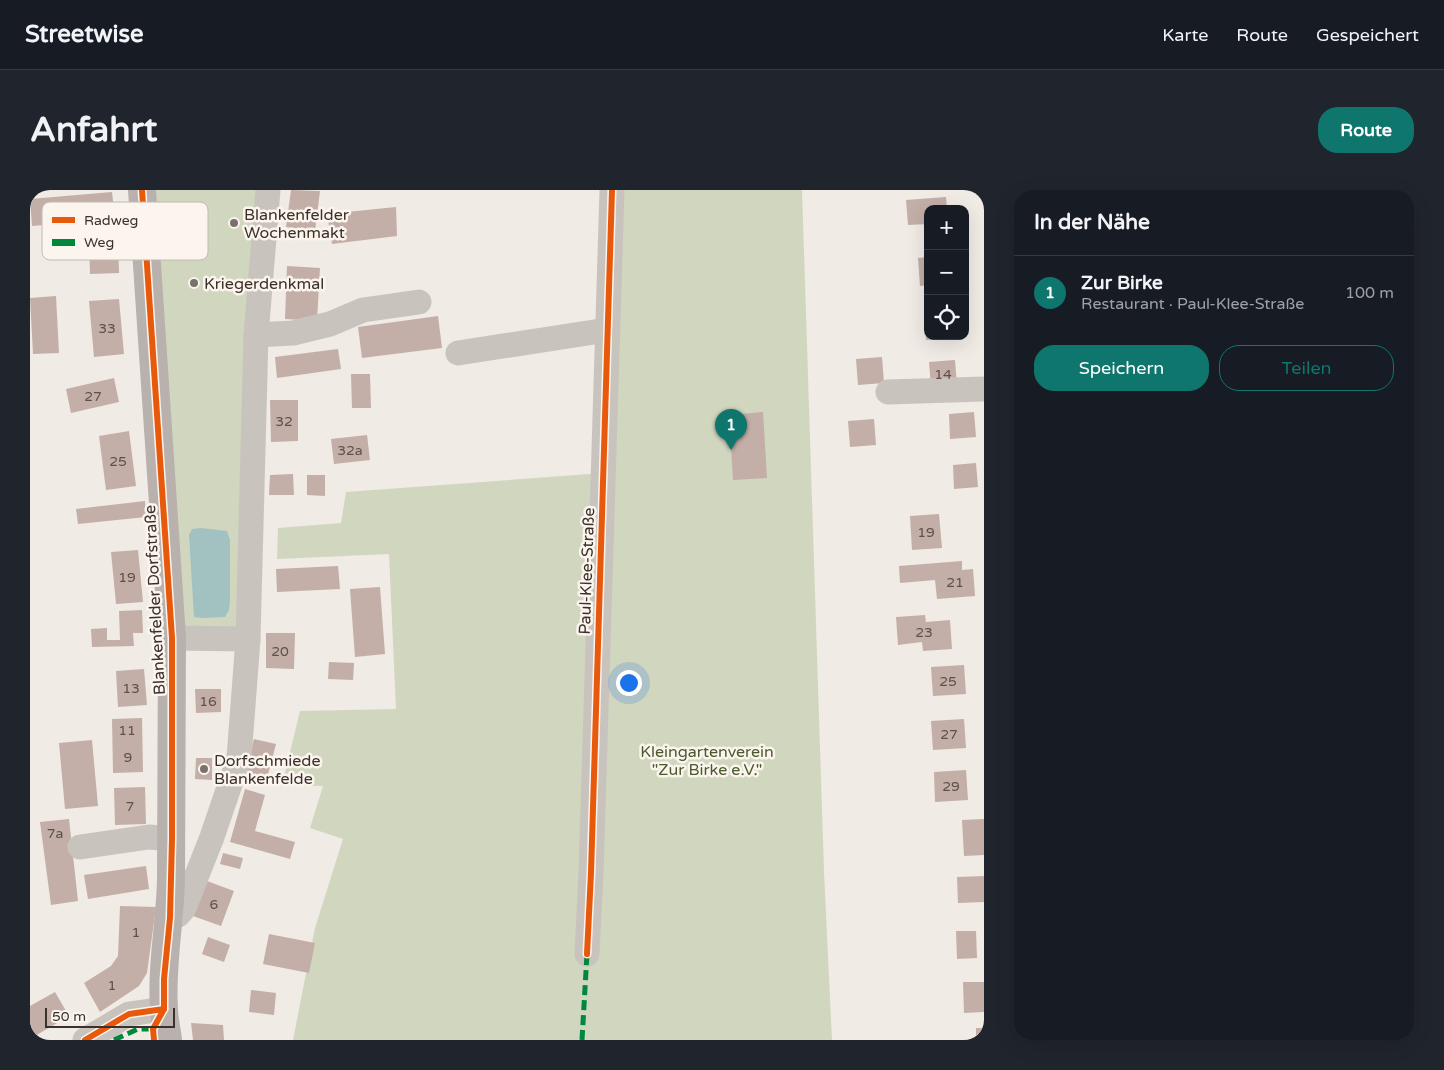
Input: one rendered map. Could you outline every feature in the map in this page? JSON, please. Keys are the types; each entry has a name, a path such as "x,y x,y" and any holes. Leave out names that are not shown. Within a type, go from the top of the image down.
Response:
{"main road":[{"name":"Blankenfelder Dorfstraße","path":"147,260 172,638 172,839 170,918 164,979 164,1009 168,1040"}],"street":[{"path":"170,918 178,915 184,908 212,838 239,758 248,639 256,335 268,190"},
{"name":"Paul-Klee-Straße","path":"587,954 592,863 612,190"},
{"path":"256,335 293,333 330,324 364,310 419,302"},
{"path":"458,352 607,330"},
{"path":"888,392 984,389"},
{"name":"Blankenfelder Dorfstraße","path":"172,638 248,639"},
{"path":"80,846 149,837 172,839"},
{"path":"85,1040 129,1014 164,1009"}],"green space":[{"path":"142,190 262,190 248,639 172,638 147,260 208,260 208,202 143,202"},
{"name":"Kleingartenverein \"Zur Birke e.V.\"","path":"612,190 802,190 824,872 832,1040 293,1040 315,928 343,839 310,828 323,786 282,785 300,711 396,709 389,554 277,559 278,528 341,523 346,492 603,473"}],"water":[{"path":"201,528 227,531 230,540 230,601 229,610 225,617 194,617 189,535 192,529"}],"building":[{"path":"291,190 320,191 315,231 286,227"},
{"path":"112,192 113,202 42,202 42,225 32,226 30,199"},
{"path":"946,197 947,205 924,205 924,224 908,225 906,200"},
{"path":"396,207 397,236 332,244 327,214"},
{"path":"924,257 924,286 920,286 918,258"},
{"path":"90,260 119,260 119,273 90,274"},
{"path":"287,266 320,268 317,321 285,319"},
{"path":"56,296 59,353 33,354 30,298"},
{"path":"119,299 124,354 94,357 89,301"},
{"path":"438,316 442,348 362,358 358,327"},
{"path":"338,349 341,369 277,378 275,357"},
{"path":"882,357 884,383 858,385 856,359"},
{"path":"955,360 957,386 931,387 929,362"},
{"path":"351,374 370,374 371,408 352,408"},
{"path":"114,378 119,402 71,413 66,389"},
{"path":"270,400 298,400 298,441 271,442"},
{"path":"763,412 767,478 733,480 729,415"},
{"path":"974,412 976,437 950,439 949,414"},
{"path":"874,419 876,445 850,447 848,421"},
{"path":"129,431 136,486 106,490 99,436"},
{"path":"367,435 370,460 334,464 331,439"},
{"path":"976,463 978,487 954,489 953,465"},
{"path":"293,474 294,495 269,495 270,475"},
{"path":"307,475 325,475 325,496 307,495"},
{"path":"145,501 146,517 78,524 76,509"},
{"path":"939,514 942,548 912,550 910,516"},
{"path":"138,550 143,602 116,604 111,552"},
{"path":"962,561 962,570 973,569 975,596 937,599 935,580 900,583 899,566"},
{"path":"338,566 340,589 277,592 276,569"},
{"path":"380,587 385,654 355,657 350,589"},
{"path":"142,610 143,633 133,633 134,646 92,647 91,629 107,628 107,640 120,640 119,611"},
{"path":"925,615 926,622 950,620 952,649 923,651 922,642 898,645 896,617"},
{"path":"266,633 295,633 294,669 266,668"},
{"path":"329,662 354,663 353,680 328,679"},
{"path":"964,665 966,694 933,696 931,667"},
{"path":"144,669 147,705 118,707 116,671"},
{"path":"195,689 221,689 221,712 196,713"},
{"path":"142,718 143,772 113,773 112,719"},
{"path":"964,719 966,748 933,750 931,721"},
{"path":"254,739 276,744 266,782 244,777"},
{"path":"92,740 98,806 65,809 59,743"},
{"name":"Dorfschmiede Blankenfelde","path":"196,758 212,758 212,780 195,779"},
{"path":"966,770 968,800 935,802 934,772"},
{"path":"145,787 146,824 115,825 114,788"},
{"path":"245,789 265,795 255,831 295,842 290,859 230,842"},
{"path":"69,819 78,901 51,905 40,822"},
{"path":"984,819 984,855 964,856 962,820"},
{"path":"223,853 243,858 240,869 220,864"},
{"path":"146,866 149,889 88,899 84,875"},
{"path":"984,876 984,902 958,903 957,877"},
{"path":"207,881 234,891 221,926 193,916"},
{"path":"120,906 156,907 147,973 139,986 100,1012 84,983 111,966 118,956"},
{"path":"956,931 976,931 977,958 957,959"},
{"path":"269,934 315,943 309,973 263,964"},
{"path":"208,937 230,945 224,962 202,954"},
{"path":"963,982 984,982 984,1012 964,1013"},
{"path":"251,990 276,993 274,1015 249,1012"},
{"path":"55,992 69,1016 30,1039 30,1006"},
{"path":"191,1023 223,1025 224,1040 193,1040"},
{"path":"976,1028 984,1028 984,1040 976,1040"}],"marked path":[{"path":"582,1040 587,954"},
{"path":"114,1040 138,1029 153,1029"}],"cycle path":[{"path":"142,190 143,202"},
{"path":"587,954 612,190"},
{"path":"147,260 172,638 170,918 164,979 164,1009 153,1029 154,1040"},
{"path":"85,1040 129,1014 164,1009"}],"place":[{"name":"Blankenfelder Wochenmakt","path":"234,223"},
{"name":"Kriegerdenkmal","path":"194,283"},
{"name":"Zur Birke","path":"731,450"},
{"name":"Dorfschmiede Blankenfelde","path":"204,769"}]}
